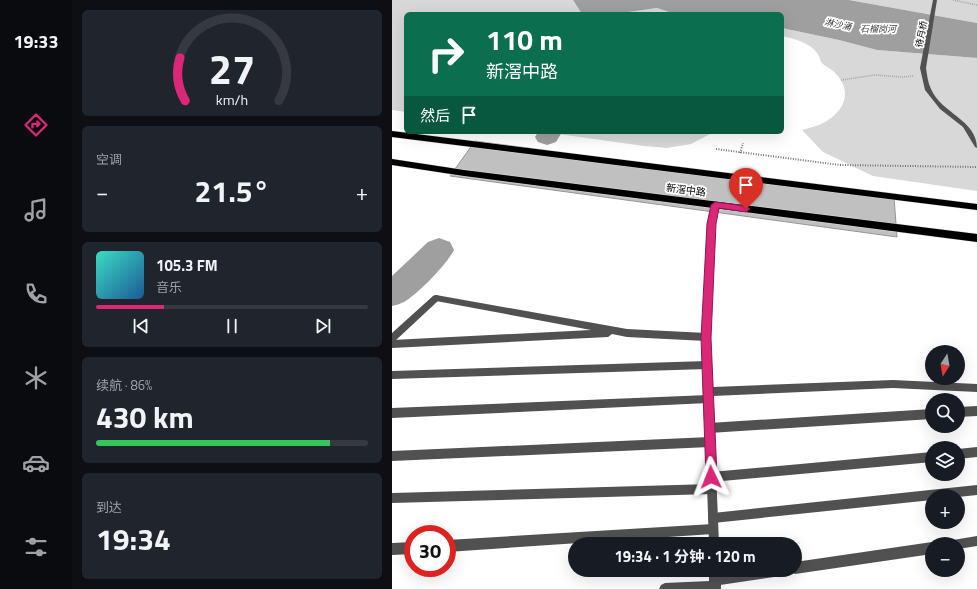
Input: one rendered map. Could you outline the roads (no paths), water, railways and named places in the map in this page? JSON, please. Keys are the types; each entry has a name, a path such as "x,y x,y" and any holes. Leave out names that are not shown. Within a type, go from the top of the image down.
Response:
{"highway":[{"name":"新滘中路","path":"392,134 977,207"},
{"name":"新滘中路","path":"392,162 464,173 977,238"}],"street":[{"name":"待月桥","path":"935,1 923,68 928,90 942,108 965,126 977,146"},
{"path":"714,537 706,338 712,224 715,205"},
{"path":"392,338 436,298 620,332 706,338"},
{"path":"392,344 620,332"},
{"path":"392,375 707,365"},
{"path":"392,413 708,396 892,384 977,388"},
{"path":"965,412 977,411"},
{"path":"709,428 925,414"},
{"path":"392,456 710,442"},
{"path":"965,453 977,452"},
{"path":"711,477 925,458"},
{"path":"392,498 712,489"},
{"path":"713,518 977,490"},
{"path":"456,545 713,529"},
{"path":"965,543 977,541"},
{"path":"392,549 404,548"},
{"path":"802,567 925,549"},
{"path":"665,589 739,577"}],"water":[{"name":"石榴岗河","path":"573,0 849,0 977,23 977,58 877,50 784,28 784,12 669,12 657,8 628,12 581,12"}],"waterway":[{"path":"392,293 406,283 439,250"}],"water label":[{"name":"淋沙涌","path":"838,24"}]}
